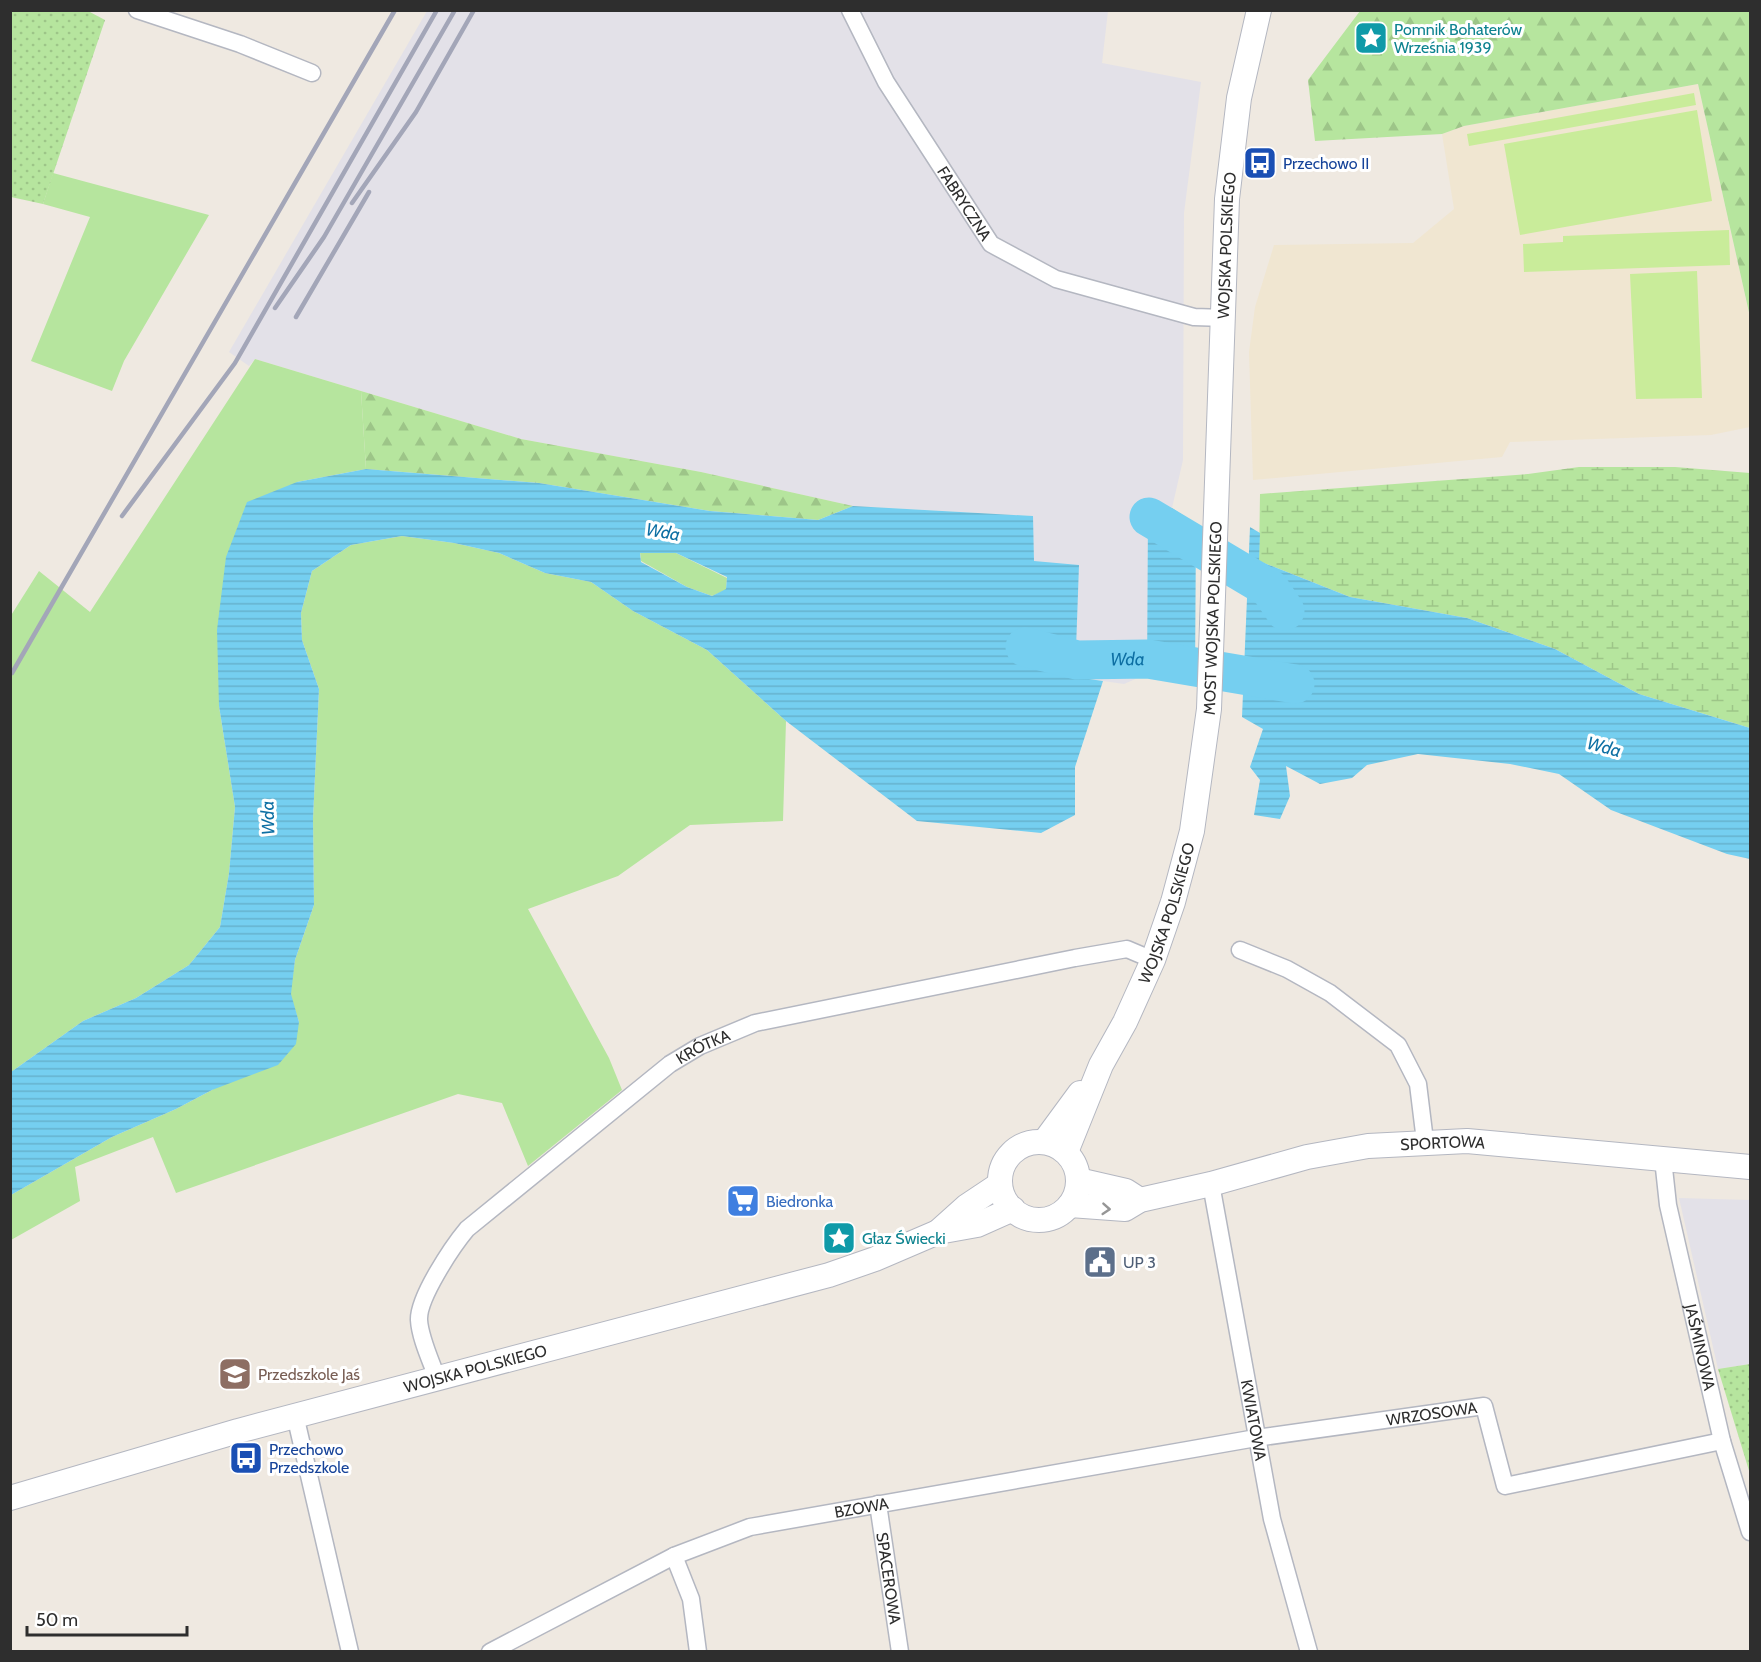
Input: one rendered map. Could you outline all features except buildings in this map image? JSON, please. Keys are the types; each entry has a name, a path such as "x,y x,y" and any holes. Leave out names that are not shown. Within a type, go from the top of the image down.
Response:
{"street":[{"path":"137,10 240,44 312,73"},
{"name":"FABRYCZNA","path":"850,10 886,82 991,244 1056,279 1194,317 1225,318"},
{"name":"WOJSKA POLSKIEGO","path":"1218,484 1227,199 1233,133 1259,10"},
{"name":"MOST WOJSKA POLSKIEGO","path":"1204,754 1209,709 1218,484"},
{"name":"WOJSKA POLSKIEGO","path":"1055,1147 1125,1022 1153,960 1173,902 1192,831 1204,754"},
{"name":"KRÓTKA","path":"437,1378 419,1321 421,1308 436,1275 456,1242 467,1229 670,1064 700,1046 755,1023 1075,958 1127,949 1153,960"},
{"path":"1240,950 1287,969 1321,988 1398,1046 1418,1084 1425,1141"},
{"name":"SPORTOWA","path":"1070,1205 1125,1209 1140,1200 1211,1184 1307,1157 1368,1146 1425,1141 1467,1141 1750,1167"},
{"path":"1032,1142 1055,1147 1075,1165 1078,1180 1070,1205 1058,1215 1043,1220 1026,1218 1012,1209 1004,1198 1000,1184 1005,1162 1011,1153 1032,1142"},
{"name":"JAŚMINOWA","path":"1663,1159 1668,1205 1722,1442 1750,1532"},
{"path":"1078,1180 1126,1191 1140,1200"},
{"name":"WOJSKA POLSKIEGO","path":"938,1232 967,1206 1000,1184"},
{"name":"KWIATOWA","path":"1211,1184 1272,1519 1309,1652"},
{"name":"WOJSKA POLSKIEGO","path":"10,1498 295,1415 829,1275 875,1259 938,1232 977,1225 1012,1209"},
{"name":"WRZOSOWA","path":"1256,1438 1484,1406 1504,1486 1722,1442"},
{"path":"295,1415 350,1652"},
{"name":"BZOWA","path":"498,1650 674,1556 750,1527 1256,1438"},
{"name":"SPACEROWA","path":"878,1504 900,1652"},
{"path":"674,1556 690,1599 698,1652"}],"shaded area":[{"path":"427,11 1108,11 1102,63 1201,82 1184,213 1183,460 1172,508 1148,510 1147,674 1124,684 1075,677 1077,659 1034,561 1032,516 853,506 701,472 521,439 255,359 249,366 229,352"},
{"path":"1698,84 1750,318 1750,427 1711,435 1510,442 1502,457 1253,480 1249,352 1255,307 1274,245 1413,243 1454,209 1442,134 1464,126"},
{"path":"1679,1198 1750,1200 1750,1364 1718,1369"}],"green space":[{"path":"11,10 88,11 105,20 43,204 11,197"},
{"path":"1360,11 1750,11 1750,317 1698,84 1464,126 1442,134 1315,141 1308,80"},
{"path":"1694,93 1696,105 1469,146 1467,134"},
{"path":"1697,110 1712,201 1520,235 1504,144"},
{"path":"53,173 209,215 124,361 112,391 31,361 90,217 43,204"},
{"path":"1729,230 1730,265 1524,272 1523,244 1563,242 1563,236"},
{"path":"1697,271 1702,398 1636,399 1630,274"},
{"path":"255,359 361,391 366,469 297,482 219,706 235,807 229,873 220,927 189,965 136,998 83,1021 11,1072 10,617 39,571 90,612"},
{"path":"361,391 521,439 701,472 853,506 818,520 710,511 539,483 366,469"},
{"path":"1579,467 1675,467 1750,473 1750,728 1639,694 1555,649 1467,618 1350,597 1259,561 1260,494 1528,474"},
{"path":"402,536 454,543 499,553 545,573 591,582 633,611 707,650 786,721 783,821 690,825 618,876 528,909 609,1058 622,1090 528,1166 502,1103 458,1094 176,1193 153,1137 75,1167 80,1201 11,1240 11,1195 112,1137 176,1109 212,1090 299,1022 290,994 295,960 314,905 313,819 319,689 302,640 301,613 312,571 351,545"},
{"path":"640,552 676,553 727,578 726,590 712,596 687,587 641,561"},
{"path":"1750,1364 1750,1474 1718,1369"}],"water":[{"path":"366,469 539,483 710,511 818,520 853,506 1033,516 1034,561 1079,565 1075,677 1103,681 1075,767 1075,815 1041,833 917,821 786,721 707,650 633,611 591,582 545,573 499,553 454,543 402,536 351,545 312,571 301,613 302,640 319,689 313,819 314,905 295,960 291,994 299,1022 296,1044 278,1065 212,1090 176,1109 112,1137 11,1195 11,1072 83,1021 136,998 189,965 220,927 229,873 235,807 219,706 217,630 226,557 247,502 297,482","holes":["640,553 676,553 727,577 726,589 712,596 687,587 641,562"]},
{"path":"1172,508 1196,524 1195,679 1147,674 1148,510"},
{"path":"1250,527 1260,533 1259,561 1350,597 1467,618 1555,649 1639,694 1750,728 1750,859 1727,854 1611,810 1559,774 1510,764 1418,754 1367,765 1352,778 1320,784 1286,766 1290,796 1280,819 1254,815 1260,780 1250,767 1263,729 1242,717"}],"waterway":[{"path":"1149,517 1270,589 1285,611"},
{"name":"Wda","path":"1025,647 1077,660 1148,659 1295,684"}],"railway":[{"path":"12,673 395,10"},
{"path":"122,516 235,363 437,10"},
{"path":"275,308 324,237 455,10"},
{"path":"352,203 416,112 474,10"},
{"path":"296,317 369,192"}],"place":[{"name":"Pomnik Bohaterów Września 1939","path":"1371,38"},
{"name":"Przechowo II","path":"1260,163"},
{"name":"Biedronka","path":"743,1201"},
{"name":"Głaz Świecki","path":"839,1238"},
{"name":"UP 3","path":"1100,1262"},
{"name":"Przedszkole Jaś","path":"235,1374"},
{"name":"Przechowo Przedszkole","path":"246,1458"}]}
